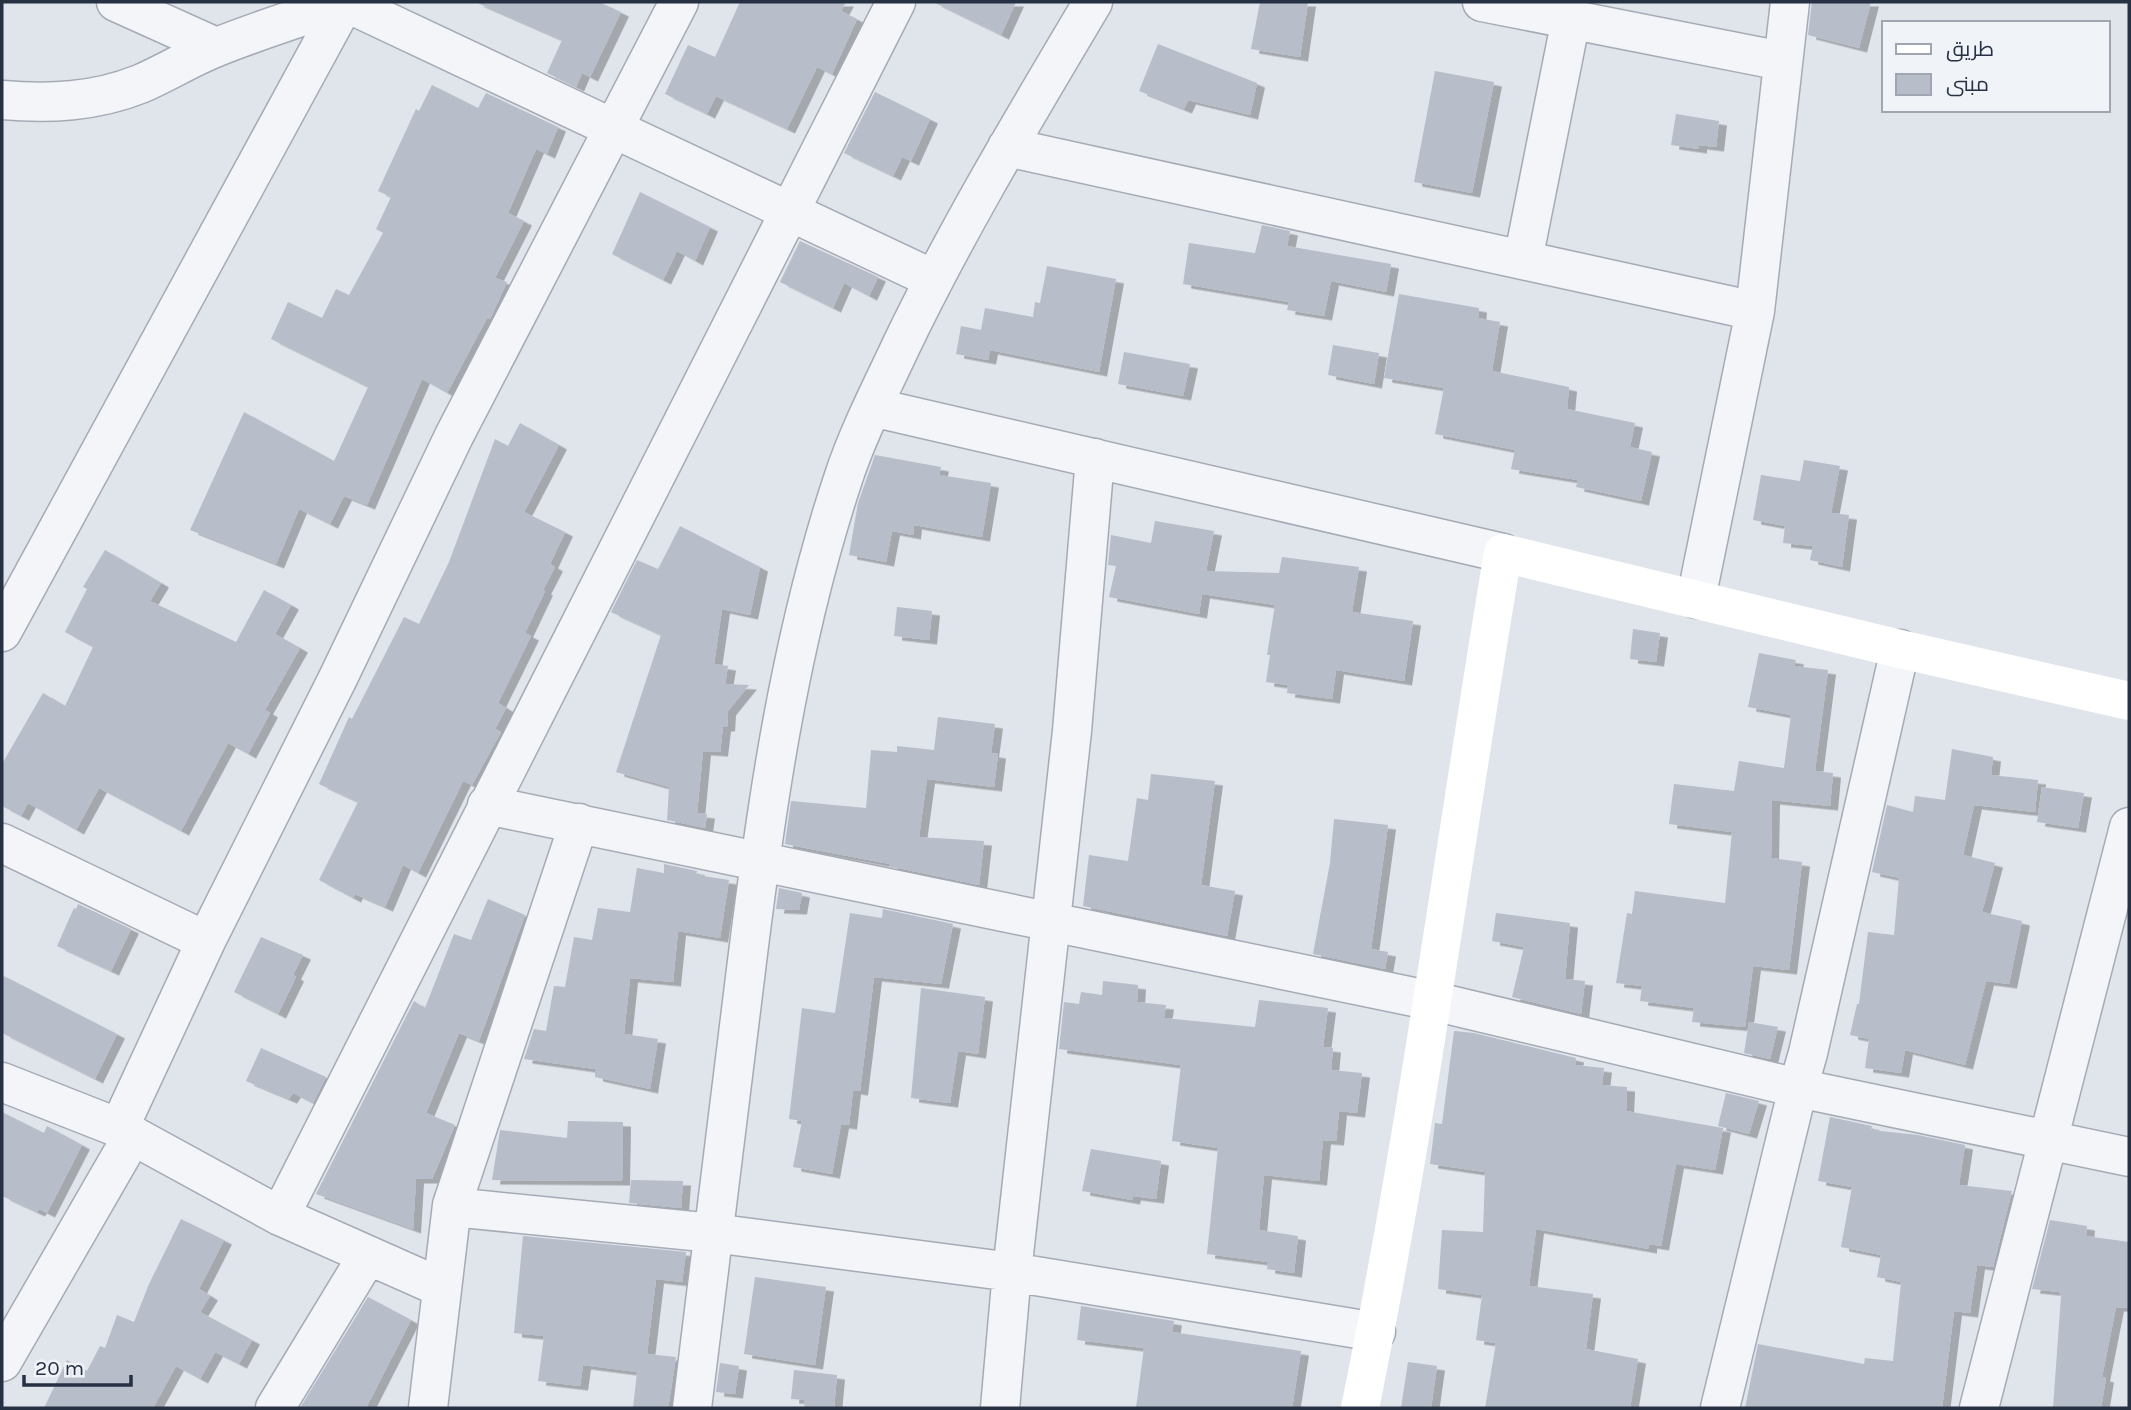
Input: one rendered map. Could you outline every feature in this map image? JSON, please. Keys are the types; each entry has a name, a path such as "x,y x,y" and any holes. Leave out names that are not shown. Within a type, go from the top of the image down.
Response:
{"street":[{"path":"116,2 216,47"},
{"path":"2,632 345,2"},
{"path":"2,100 50,103 110,94 139,84 216,47 345,2 933,279"},
{"path":"2,1362 126,1132 206,941 338,678 454,436 679,2"},
{"path":"280,1216 788,210 896,2"},
{"path":"692,1408 759,861 788,692 823,543 845,472 872,407 933,279 1093,2"},
{"path":"1482,2 1783,61"},
{"path":"1696,599 1755,311 1790,2"},
{"path":"1523,260 1571,19"},
{"path":"1007,147 1755,311"},
{"path":"872,407 2129,701"},
{"path":"1000,1408 1012,1272 1079,662 1095,458"},
{"path":"1360,1408 1376,1332 1433,1001 1456,839 1503,553"},
{"path":"1720,1408 1808,1053 1900,649"},
{"path":"487,805 1433,1001 1798,1088 2129,1157"},
{"path":"428,1408 452,1208 579,823"},
{"path":"1979,1408 2129,827"},
{"path":"2,844 206,941"},
{"path":"2,1082 126,1132 280,1216 442,1288"},
{"path":"452,1208 713,1233 1012,1272 1376,1332"},
{"path":"275,1408 368,1255"}],"building":[{"path":"475,2 599,2 621,12 590,77 582,73 576,87 547,73 562,40"},
{"path":"740,2 846,2 841,11 857,19 832,74 817,67 787,129 716,96 707,114 665,94 688,45 715,57"},
{"path":"933,2 1016,2 1001,35"},
{"path":"1260,2 1308,2 1300,57 1251,49"},
{"path":"1812,2 1871,2 1859,48 1808,35"},
{"path":"1158,44 1257,83 1250,115 1188,100 1184,109 1139,91"},
{"path":"1435,71 1494,82 1472,193 1414,182"},
{"path":"432,85 478,108 486,93 558,127 547,154 536,149 508,213 524,221 495,278 507,282 490,319 487,318 447,393 422,379 367,505 344,496 330,524 299,509 276,564 190,530 244,412 334,461 368,387 271,339 288,302 322,318 336,289 349,295 383,233 376,229 391,197 378,191 416,109 419,111"},
{"path":"875,92 930,119 911,161 902,157 893,176 844,153"},
{"path":"1676,114 1719,121 1716,147 1699,145 1699,149 1671,145"},
{"path":"640,192 710,227 695,261 677,251 663,280 612,254"},
{"path":"1262,225 1290,231 1287,246 1391,264 1386,292 1331,281 1324,316 1287,310 1289,302 1183,284 1189,243 1255,253"},
{"path":"800,241 878,277 869,296 844,283 833,308 780,282"},
{"path":"1047,266 1116,279 1099,372 990,350 988,360 956,354 961,326 981,330 985,308 1033,317 1035,302 1040,303"},
{"path":"1399,294 1479,308 1478,318 1500,322 1492,371 1569,387 1567,409 1635,423 1630,447 1652,452 1641,501 1576,487 1578,480 1511,469 1515,450 1435,434 1444,388 1384,378"},
{"path":"1333,345 1379,353 1374,384 1328,375"},
{"path":"1124,352 1190,364 1183,396 1118,384"},
{"path":"520,423 559,445 524,512 565,532 550,564 555,567 525,633 531,636 498,703 506,708 495,729 501,732 472,785 463,781 418,873 403,865 385,907 355,894 353,898 319,880 358,802 319,784 349,717 352,719 404,617 419,624 449,562 495,439 508,446"},
{"path":"875,455 941,467 939,475 991,483 982,537 914,525 913,535 892,531 886,562 849,555 858,503"},
{"path":"1804,460 1840,466 1831,513 1849,515 1842,567 1810,560 1813,546 1783,543 1785,526 1753,520 1761,475 1800,481"},
{"path":"1155,521 1214,531 1206,571 1279,573 1282,557 1359,567 1352,612 1413,621 1404,681 1336,670 1332,699 1287,693 1288,685 1266,682 1270,655 1267,655 1275,605 1202,594 1199,614 1109,597 1116,566 1108,565 1111,535 1151,543"},
{"path":"680,526 760,567 750,615 722,609 714,664 728,666 725,684 749,685 728,711 720,752 703,751 697,813 707,814 705,828 667,820 669,787 616,772 661,635 611,612 637,560 658,569"},
{"path":"105,550 161,583 150,601 236,642 264,590 291,605 275,634 300,648 265,710 270,713 248,754 228,743 181,831 99,788 76,830 28,803 21,816 2,806 2,764 43,693 65,706 93,647 65,632 87,589 83,587"},
{"path":"897,607 932,611 929,640 894,636"},
{"path":"1633,629 1660,633 1656,662 1630,659"},
{"path":"1759,653 1796,660 1794,666 1828,670 1815,771 1833,773 1830,806 1772,800 1771,858 1802,862 1789,970 1753,966 1745,1027 1692,1022 1694,1008 1640,1001 1642,986 1616,983 1627,913 1632,914 1635,891 1725,903 1732,832 1669,824 1674,784 1734,791 1739,761 1784,768 1791,715 1748,707"},
{"path":"938,717 995,724 991,753 998,754 994,787 927,779 919,837 984,841 979,885 889,866 890,864 785,844 791,801 866,808 871,750 897,752 897,746 934,750"},
{"path":"1952,749 1993,757 1991,775 2038,780 2035,812 1974,805 1963,855 1995,863 1982,912 2022,921 2009,984 1986,981 1965,1065 1905,1050 1901,1073 1865,1068 1869,1039 1850,1035 1859,1004 1868,932 1894,935 1899,878 1872,872 1887,805 1913,812 1915,796 1945,800"},
{"path":"1151,774 1215,781 1201,885 1235,891 1227,936 1083,906 1089,855 1128,861 1137,798 1148,800"},
{"path":"2042,787 2084,793 2078,828 2037,822"},
{"path":"1334,819 1388,825 1371,949 1388,952 1385,969 1313,954 1330,863"},
{"path":"664,864 697,871 696,875 729,880 720,938 678,931 673,982 630,978 624,1034 658,1039 650,1089 595,1077 595,1069 524,1059 534,1029 546,1031 554,986 565,987 574,937 592,940 598,908 630,912 637,868 664,873"},
{"path":"779,888 802,893 799,910 776,909"},
{"path":"488,899 525,915 479,1041 459,1033 426,1113 455,1125 432,1179 416,1179 413,1229 316,1194 414,1001 425,1008 454,934 471,940"},
{"path":"78,904 131,929 111,971 57,946"},
{"path":"883,909 953,924 941,984 874,977 860,1091 853,1090 849,1125 841,1124 832,1174 793,1167 802,1121 789,1119 802,1008 835,1013 850,913 882,918"},
{"path":"1496,913 1570,923 1565,979 1585,981 1581,1014 1512,997 1524,947 1492,941"},
{"path":"261,937 303,955 293,975 296,977 278,1014 234,992"},
{"path":"2,975 117,1034 95,1079 2,1033"},
{"path":"1103,981 1138,985 1137,1002 1166,1005 1164,1018 1255,1027 1259,1000 1328,1008 1323,1047 1333,1048 1331,1070 1362,1073 1357,1113 1339,1111 1336,1141 1323,1140 1319,1181 1264,1175 1259,1230 1298,1236 1294,1273 1267,1269 1268,1262 1207,1254 1218,1148 1172,1141 1181,1065 1059,1049 1064,1002 1079,1004 1081,992 1102,995"},
{"path":"921,988 985,997 978,1054 958,1051 950,1103 911,1098"},
{"path":"1749,1022 1778,1027 1770,1059 1744,1053"},
{"path":"1454,1031 1474,1033 1576,1058 1575,1065 1604,1068 1602,1085 1627,1087 1626,1111 1723,1128 1715,1170 1676,1164 1661,1246 1649,1244 1649,1249 1536,1229 1529,1286 1593,1294 1586,1349 1638,1359 1630,1408 1485,1408 1496,1343 1476,1340 1482,1295 1438,1289 1442,1230 1483,1232 1485,1172 1430,1164 1435,1123 1442,1124"},
{"path":"261,1048 326,1077 313,1103 293,1093 289,1099 246,1081"},
{"path":"1726,1093 1759,1101 1749,1134 1718,1126"},
{"path":"2,1112 44,1133 47,1126 82,1145 47,1213 39,1209 37,1212 2,1196"},
{"path":"1830,1117 1872,1126 1871,1130 1918,1135 1965,1145 1959,1185 2012,1191 1993,1267 1977,1265 1970,1313 1954,1311 1942,1408 1745,1408 1758,1344 1864,1364 1865,1358 1893,1361 1901,1282 1877,1277 1881,1255 1841,1247 1852,1187 1818,1181"},
{"path":"568,1121 623,1122 622,1181 492,1180 500,1130 567,1138"},
{"path":"1091,1149 1161,1161 1156,1199 1133,1196 1132,1200 1082,1191"},
{"path":"631,1180 683,1181 681,1208 629,1203"},
{"path":"181,1219 224,1240 199,1289 210,1296 200,1312 252,1340 239,1364 215,1352 200,1379 176,1366 153,1408 44,1408 67,1360 87,1371 100,1346 105,1348 117,1315 134,1322 149,1284"},
{"path":"2050,1220 2087,1226 2086,1236 2129,1242 2129,1308 2116,1307 2102,1377 2106,1378 2101,1408 2053,1408 2061,1296 2059,1292 2032,1289"},
{"path":"523,1236 686,1252 682,1282 656,1279 647,1354 676,1357 668,1408 633,1408 637,1372 583,1365 580,1386 538,1381 544,1336 514,1333"},
{"path":"755,1277 826,1287 815,1365 744,1354"},
{"path":"368,1297 411,1320 366,1408 300,1408"},
{"path":"1081,1306 1174,1321 1172,1332 1301,1351 1292,1408 1136,1408 1144,1348 1077,1340"},
{"path":"1408,1362 1437,1366 1431,1408 1401,1408"},
{"path":"720,1363 739,1366 735,1394 716,1392"},
{"path":"794,1370 837,1375 834,1408 804,1408 805,1400 791,1399"}]}
